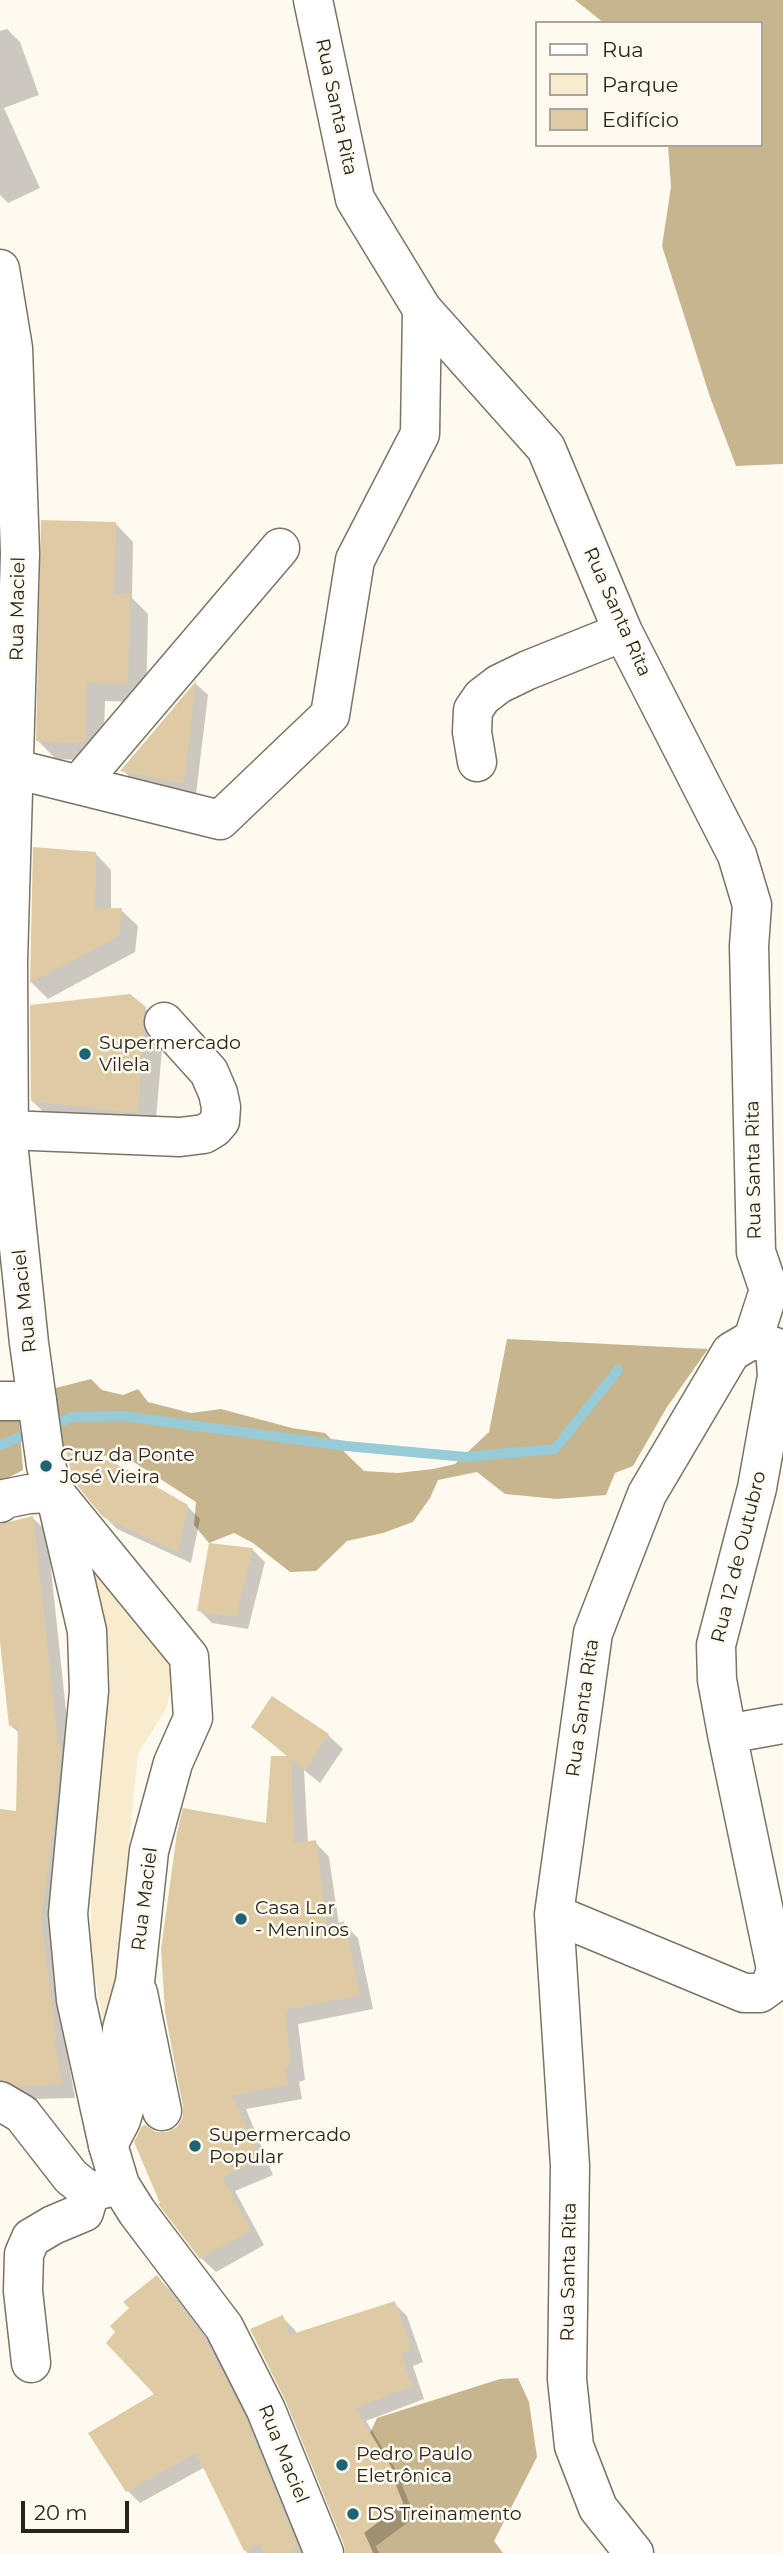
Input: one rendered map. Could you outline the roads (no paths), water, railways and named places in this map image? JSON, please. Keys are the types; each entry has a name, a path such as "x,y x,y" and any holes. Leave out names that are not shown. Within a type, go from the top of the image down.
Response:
{"street":[{"name":"Rua Santa Rita","path":"313,0 355,199 422,309 546,448 623,632 737,855 752,905 749,946 756,1252 776,1291 753,1339 731,1352 647,1494 593,1633 554,1914 570,2166 567,2379 574,2446 598,2508 634,2553"},
{"name":"Rua Maciel","path":"0,269 13,348 20,553 8,961 8,1130 38,1411 50,1479 87,1632 89,1691 68,1914 76,2000 108,2145 105,2189 137,2212 224,2327 266,2410 324,2553"},
{"path":"15,769 220,820 330,715 355,560 420,435 422,309"},
{"path":"79,784 280,548"},
{"path":"477,762 472,732 473,710 482,697 509,679 623,632"},
{"path":"8,1130 180,1137 204,1134 214,1128 220,1121 221,1107 214,1082 209,1072 164,1022"},
{"name":"Rua 12 de Outubro","path":"727,1734 717,1680 716,1645 757,1488 777,1376 775,1347 753,1339"},
{"path":"0,1401 38,1411"},
{"path":"0,1503 50,1479"},
{"name":"Rua Maciel","path":"50,1479 189,1657 193,1718 173,1763 149,1851 135,1982 122,2029 125,2106 108,2145"},
{"path":"554,1914 744,1993 760,1993 771,1985 776,1969 727,1734 783,1724"},
{"path":"135,1982 162,2111"},
{"path":"0,2101 22,2114 71,2177 105,2189 84,2212 31,2238 23,2254 23,2291 31,2363 0,2344"}],"waterway":[{"path":"48,1427 72,1417 123,1416 346,1446 466,1457 555,1449 618,1370"},
{"path":"0,1445 33,1432"}],"place":[{"name":"Supermercado Vilela","path":"85,1054"},
{"name":"Cruz da Ponte José Vieira","path":"46,1466"},
{"name":"Casa Lar - Meninos","path":"241,1919"},
{"name":"Supermercado Popular","path":"195,2146"},
{"name":"Pedro Paulo Eletrônica","path":"342,2465"},
{"name":"DS Treinamento","path":"353,2514"}]}
